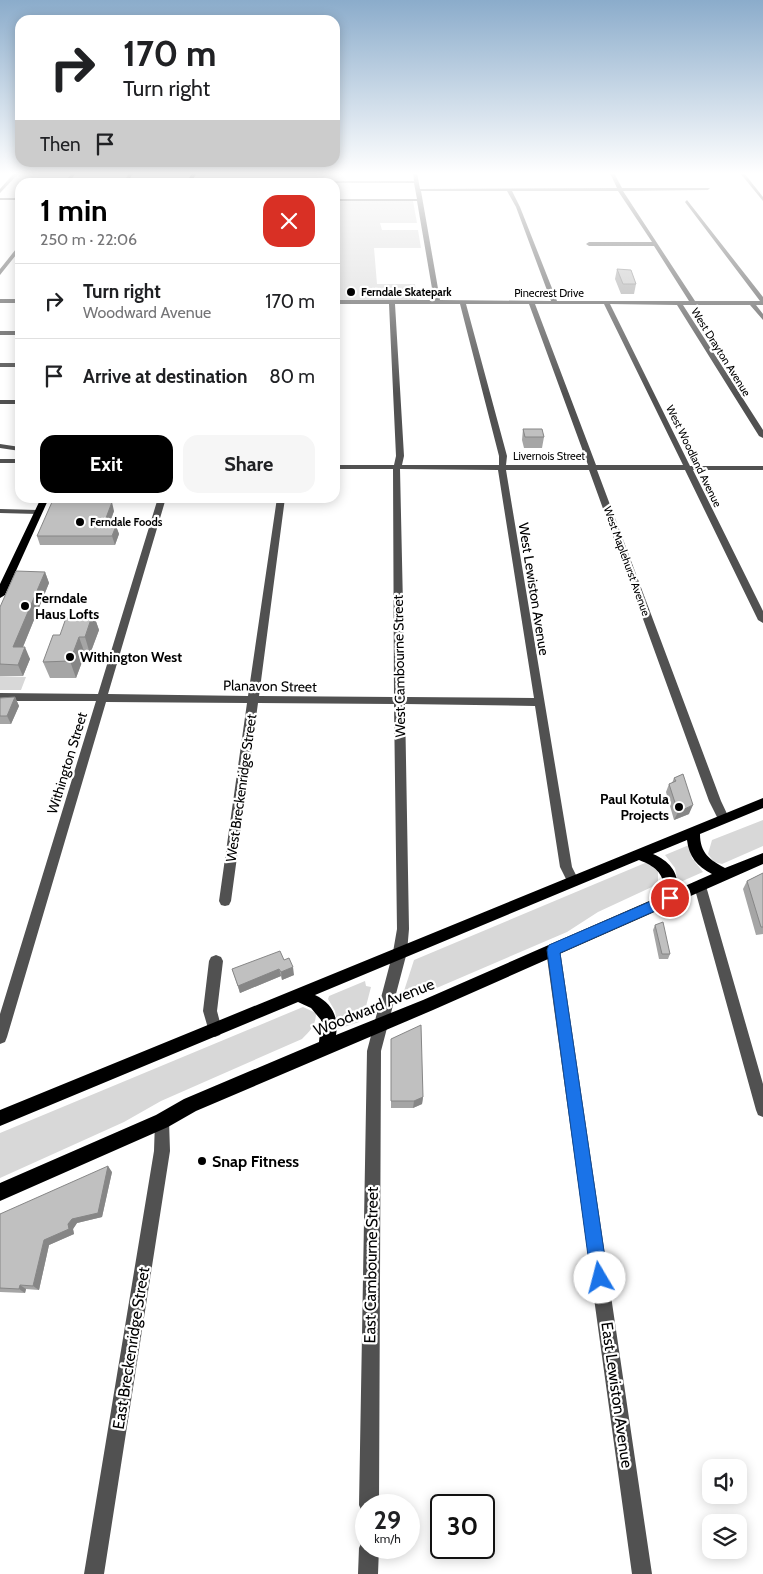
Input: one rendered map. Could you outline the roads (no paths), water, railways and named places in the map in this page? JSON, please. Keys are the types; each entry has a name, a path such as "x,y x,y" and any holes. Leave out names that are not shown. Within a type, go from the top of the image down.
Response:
{"main road":[{"path":"0,595 42,503"},
{"path":"0,1118 763,803"},
{"path":"694,830 693,844 698,856 706,864 726,875"},
{"path":"638,854 656,860 668,871 672,888 670,898"},
{"name":"Woodward Avenue","path":"0,1192 162,1121 190,1105 379,1026 763,858"},
{"path":"298,995 312,999 320,1005 327,1015 331,1032 325,1047"}],"street":[{"path":"427,246 437,302"},
{"path":"533,246 555,303"},
{"name":"West Drayton Avenue","path":"658,246 693,303"},
{"path":"721,246 763,302"},
{"path":"0,273 15,253"},
{"path":"0,301 15,301"},
{"name":"Pinecrest Drive","path":"340,302 763,302"},
{"name":"West Cambourne Street","path":"379,1026 400,952 403,921 399,701 398,464 392,302"},
{"name":"West Lewiston Avenue","path":"462,302 502,464 566,867 574,881"},
{"name":"West Maplehurst Avenue","path":"532,303 715,802 723,818"},
{"name":"West Woodland Avenue","path":"606,303 763,620"},
{"name":"West Drayton Avenue","path":"679,303 763,436"},
{"path":"752,303 763,318"},
{"path":"0,333 15,333"},
{"path":"0,366 15,366"},
{"path":"0,402 15,402"},
{"path":"0,446 15,448"},
{"path":"0,461 15,461"},
{"name":"Livernois Street","path":"340,461 398,464 686,465 763,468"},
{"name":"Livernois Street","path":"686,465 763,462"},
{"name":"Livernois Street","path":"340,467 398,464"},
{"name":"Withington Street","path":"0,1037 160,503"},
{"name":"West Breckenridge Street","path":"225,901 281,503"},
{"path":"0,512 38,512"},
{"name":"Planavon Street","path":"0,697 539,702"},
{"path":"700,886 763,1110"},
{"name":"East Lewiston Avenue","path":"553,950 642,1574"},
{"path":"215,1030 210,1011 216,961"},
{"name":"East Cambourne Street","path":"369,1494 372,1114 374,1050 379,1026"},
{"name":"East Breckenridge Street","path":"94,1574 162,1151 162,1121"},
{"path":"368,1559 368,1574"}],"place":[{"name":"Ferndale Skatepark","path":"351,292"},
{"name":"Ferndale Foods","path":"80,522"},
{"name":"Ferndale Haus Lofts","path":"25,606"},
{"name":"Withington West","path":"70,657"},
{"name":"Paul Kotula Projects","path":"679,807"},
{"name":"Snap Fitness","path":"202,1161"}]}
